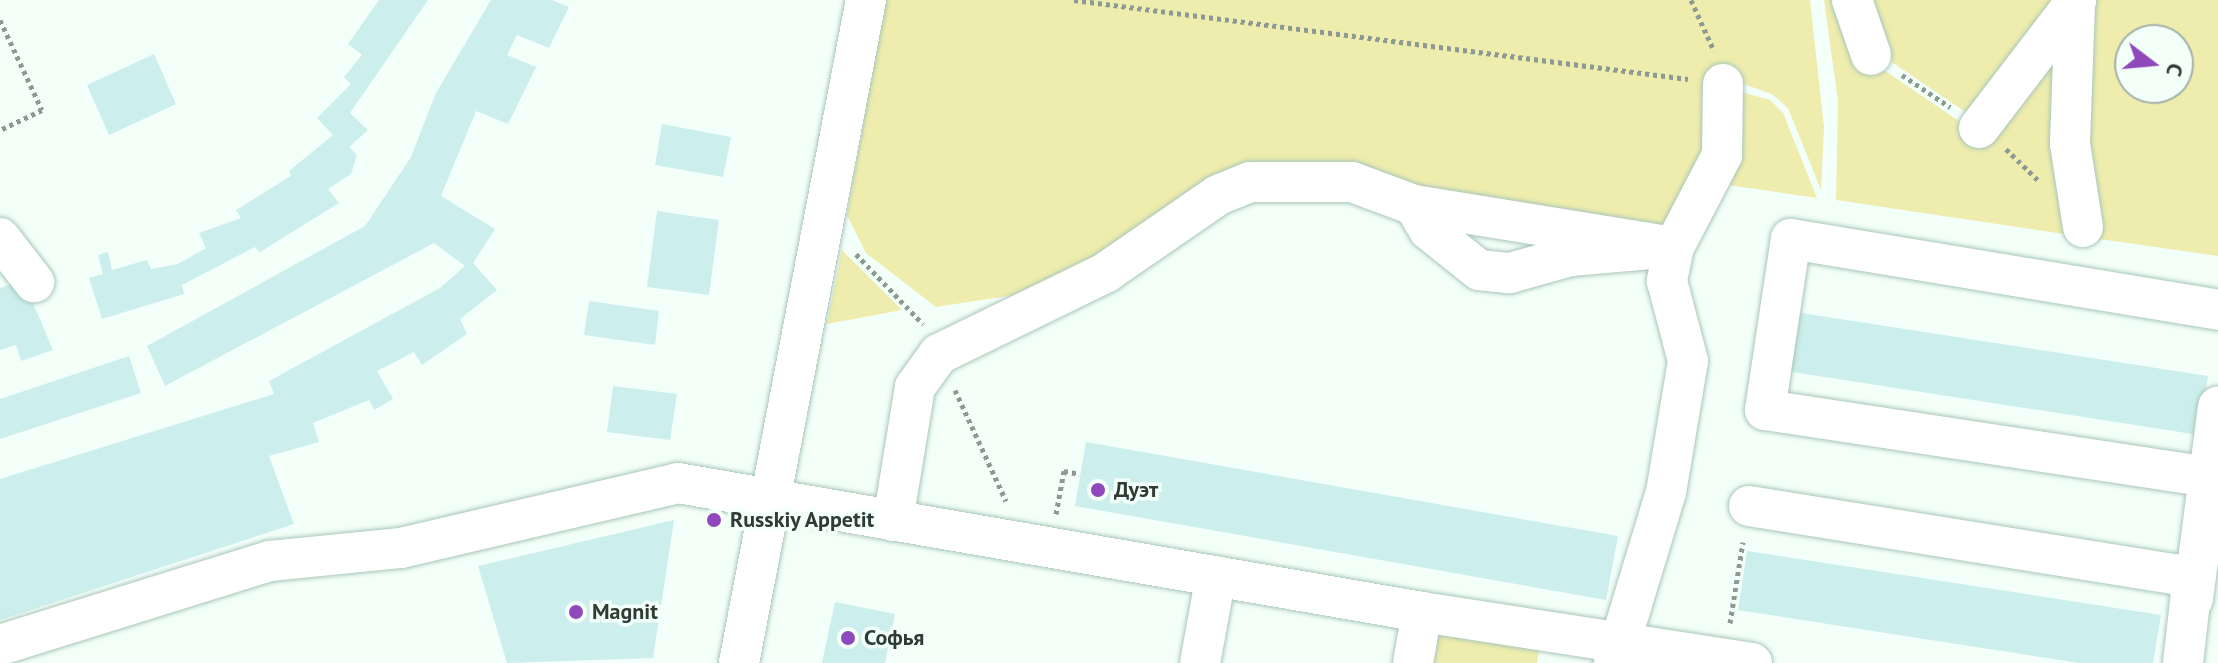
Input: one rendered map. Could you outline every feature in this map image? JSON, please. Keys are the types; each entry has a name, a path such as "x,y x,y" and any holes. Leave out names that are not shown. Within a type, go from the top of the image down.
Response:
{"street":[{"path":"739,663 866,0"},
{"path":"1852,0 1871,55"},
{"path":"1979,128 2076,2"},
{"path":"2076,2 2070,144 2083,227"},
{"path":"1616,654 1666,492 1688,361 1667,281 1674,247 1722,155 1723,84"},
{"path":"893,521 915,387 939,354 1105,273 1218,195 1250,182 1352,182 1414,205 1674,247"},
{"path":"1414,205 1429,230 1479,270 1510,273 1571,256 1674,247"},
{"path":"0,238 34,282"},
{"path":"2209,477 1765,410 1791,239 2218,310"},
{"path":"2183,663 2218,407"},
{"path":"0,645 270,561 387,550 678,483 1215,581 1422,612 1616,654 1738,661"},
{"path":"1749,506 2175,574 2192,584 2193,599"},
{"path":"1200,663 1215,581"},
{"path":"1413,663 1422,612"}],"path":[{"path":"1074,0 1723,84 1691,0"},
{"path":"0,20 42,110 0,130"},
{"path":"1049,550 1064,471 1080,474"},
{"path":"1738,661 1749,506"}],"shaded area":[{"path":"885,0 1810,0 1824,127 1821,190 1788,108 1772,94 1729,79 1693,235 1311,169 1021,294 936,307 866,253 847,215"},
{"path":"1824,0 1844,0 1878,66 1981,136 2060,37 2078,236 1836,200 1838,101"},
{"path":"1860,0 2218,0 2218,256 2093,238 2085,16 1967,113 1880,54"},
{"path":"1727,88 1770,100 1783,113 1817,198 1728,185"},
{"path":"842,250 902,310 827,324"},
{"path":"1436,627 1540,644 1537,663 1430,663"}],"building":[{"path":"379,0 428,0 350,113 368,130 349,147 357,155 351,174 328,189 339,203 260,252 255,247 182,285 184,294 102,319 89,278 103,274 98,255 108,252 112,270 147,260 151,269 178,264 206,248 199,233 241,218 236,210 291,176 289,171 333,135 317,118 351,84 344,77 362,55 348,44"},
{"path":"491,0 552,0 569,7 549,48 517,35 507,55 536,67 508,124 476,111 441,196 495,229 473,263 497,290 460,319 467,334 422,365 414,352 377,371 393,399 374,410 369,400 313,423 319,442 269,456 294,524 0,620 0,479 274,394 269,381 440,288 465,266 434,243 165,386 147,346 365,226 411,157 436,93"},
{"path":"154,54 176,104 109,135 87,85"},
{"path":"662,124 731,137 723,177 655,165"},
{"path":"657,211 719,220 709,295 647,287"},
{"path":"23,280 53,350 21,361 16,345 0,350 0,288"},
{"path":"589,301 659,311 655,345 584,335"},
{"path":"1795,312 2208,376 2199,435 1786,371"},
{"path":"129,356 141,393 0,439 0,399"},
{"path":"613,386 677,394 670,440 607,432"},
{"path":"1086,442 1618,536 1606,600 1075,506"},
{"name":"Magnit","path":"674,520 653,658 507,663 478,566"},
{"path":"1747,551 2161,615 2153,663 2079,663 1738,610"},
{"path":"835,602 895,614 885,663 822,663"}],"place":[{"name":"Дуэт","path":"1098,490"},
{"name":"Russkiy Appetit","path":"714,520"},
{"name":"Magnit","path":"576,612"},
{"name":"Софья","path":"848,638"}]}
